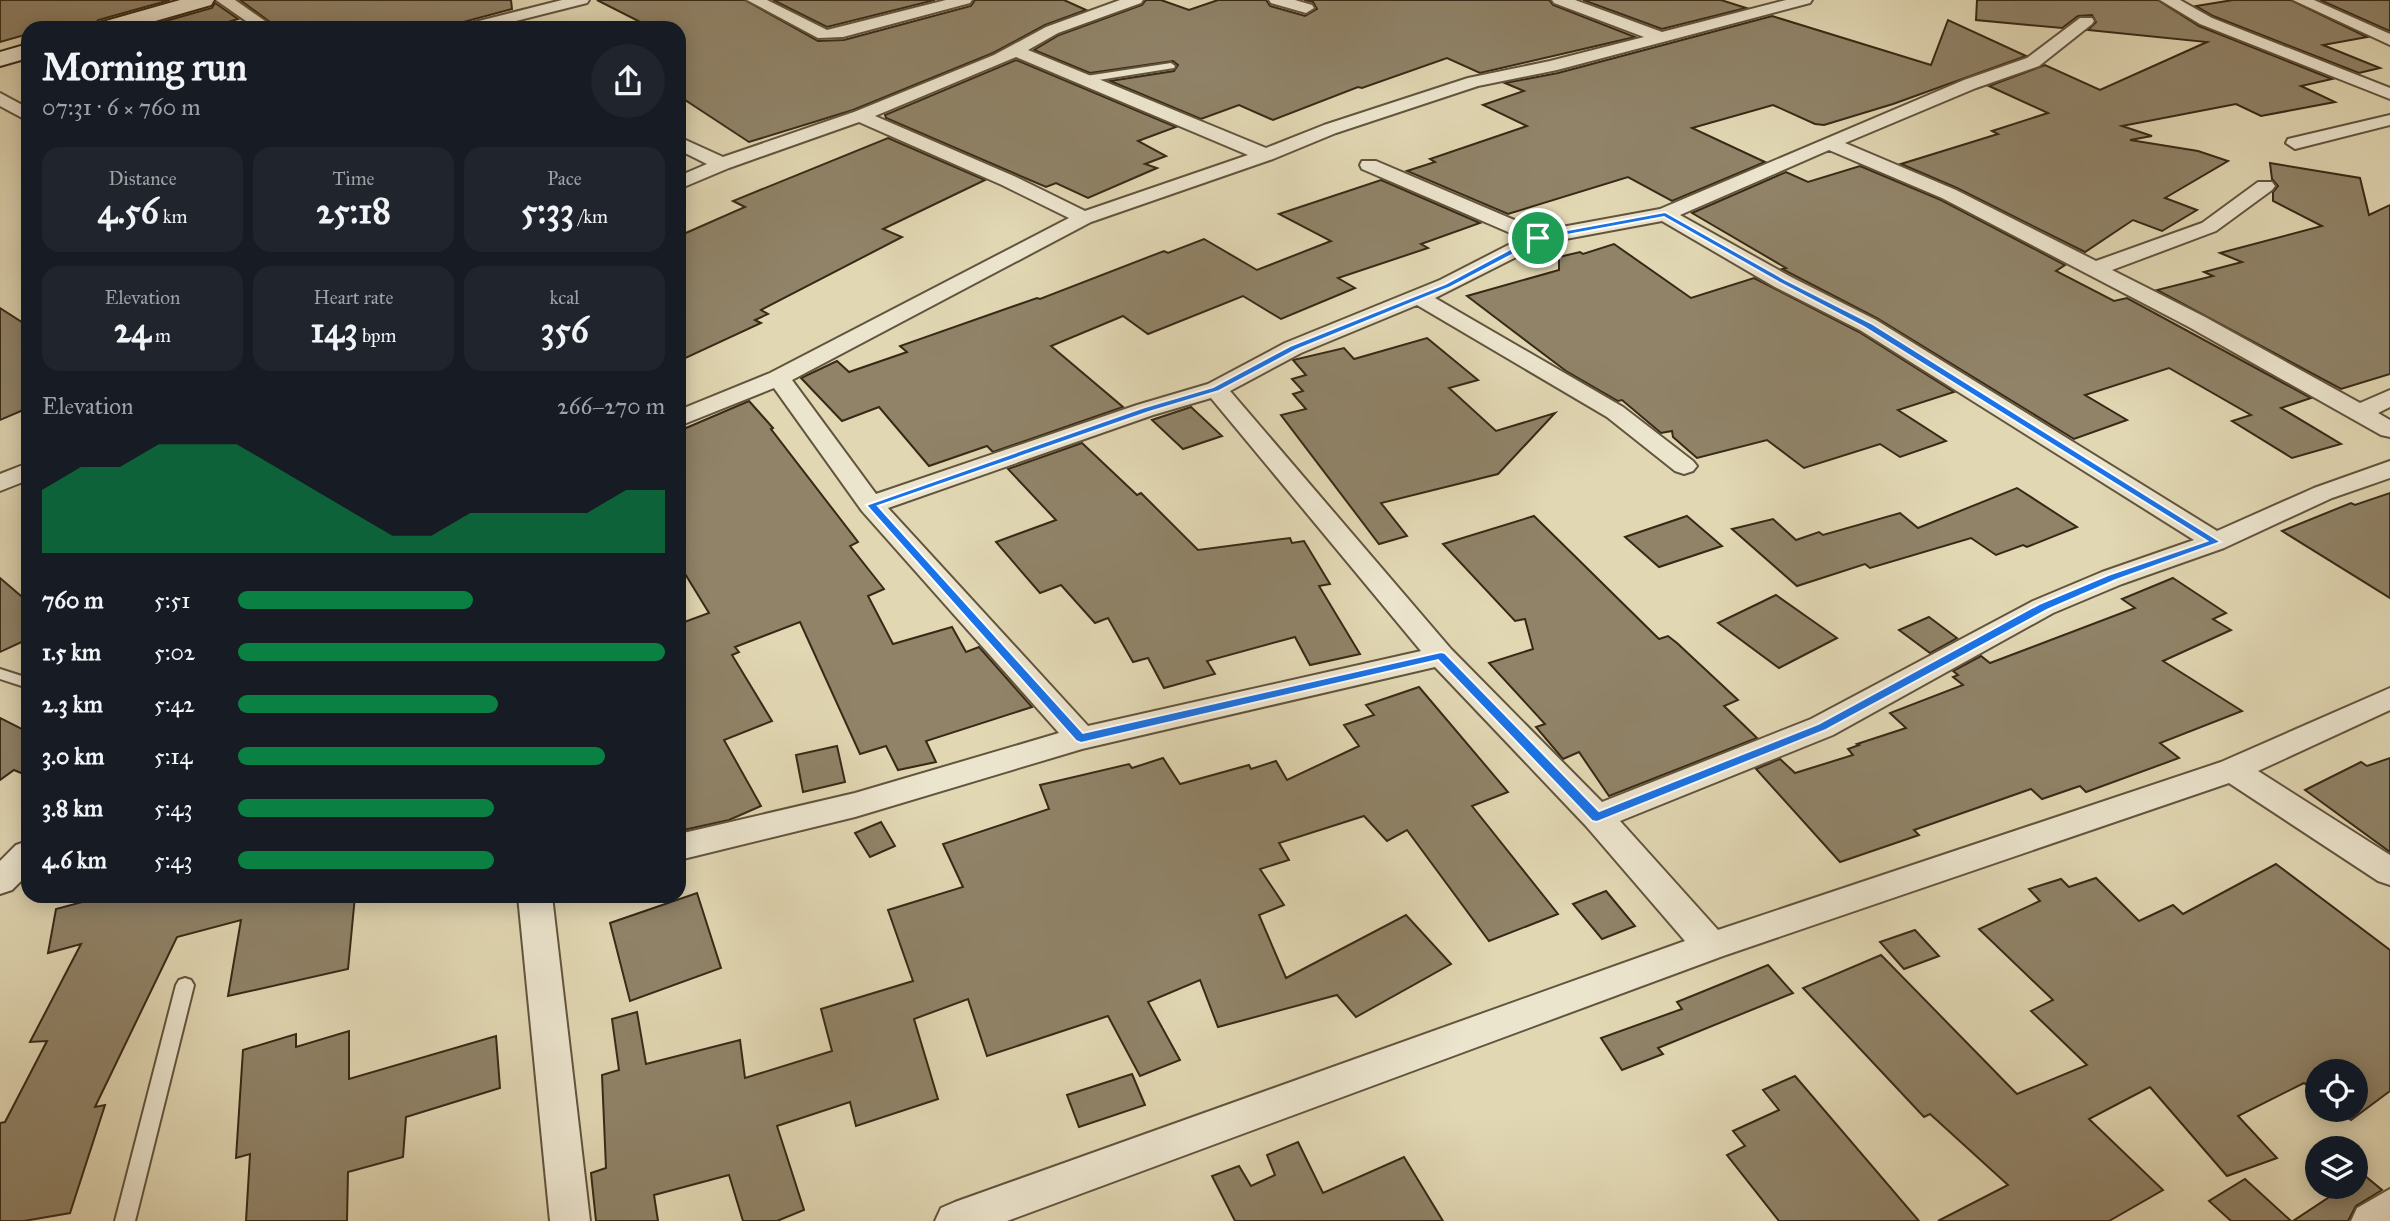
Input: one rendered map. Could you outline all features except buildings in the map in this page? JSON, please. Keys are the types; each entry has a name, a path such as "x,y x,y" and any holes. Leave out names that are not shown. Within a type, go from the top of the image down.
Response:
{"street":[{"path":"131,21 203,0"},
{"path":"224,0 256,21"},
{"path":"497,21 581,0"},
{"path":"755,0 824,34 837,34 964,0"},
{"path":"686,180 722,164 860,116 1015,51 1052,30 1135,0"},
{"path":"1277,0 1306,8"},
{"path":"1560,0 1660,37"},
{"path":"686,416 778,377 1084,218 1266,155 1330,129 1474,82 1552,66 1804,0"},
{"path":"2168,0 2206,21 2390,94"},
{"path":"2301,0 2390,40"},
{"path":"871,505 1146,410 1216,389 1293,348 1448,285 1538,238 1665,214 1970,84 2033,62 2086,21"},
{"path":"1015,51 1266,155"},
{"path":"0,59 21,53"},
{"path":"0,98 21,112"},
{"path":"860,116 1009,181 1084,218"},
{"path":"2295,143 2390,120"},
{"path":"1831,144 1949,194 2094,268 2390,430"},
{"path":"686,146 722,164"},
{"path":"1369,165 1538,238"},
{"path":"2094,268 2166,245 2209,227 2265,186"},
{"path":"1665,214 1783,282 1876,330 2215,542"},
{"path":"1418,297 1615,412 1684,467"},
{"path":"778,377 871,505 1081,738"},
{"path":"1216,389 1441,656 1597,817 1711,946"},
{"path":"2360,413 2390,397"},
{"path":"1597,817 1822,727 2043,607 2112,578 2215,542 2323,493 2390,469"},
{"path":"0,483 21,474"},
{"path":"686,845 855,805 1081,738 1441,656"},
{"path":"955,1221 1711,946 2232,770 2390,698"},
{"path":"2232,770 2390,872"},
{"path":"0,881 21,861"},
{"path":"537,903 570,1221"},
{"path":"2371,1221 2390,1208"}],"lane":[{"path":"1086,79 1171,66"},
{"path":"0,674 21,681"},
{"path":"125,1221 185,985"}],"route":[{"path":"1665,214 1783,282 1868,325 2215,542 2112,578 2043,607 1822,727 1597,817 1441,656 1081,738 871,505 1146,410 1216,389 1293,348 1448,285 1538,238 1665,214"}]}
